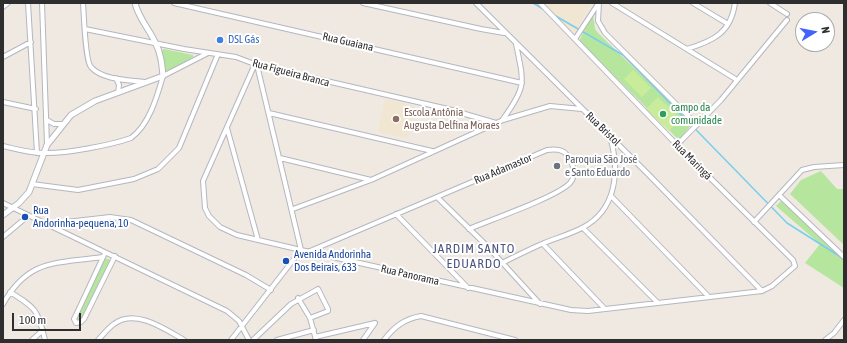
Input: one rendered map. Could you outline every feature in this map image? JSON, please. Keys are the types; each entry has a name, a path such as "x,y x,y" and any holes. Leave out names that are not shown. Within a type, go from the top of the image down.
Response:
{"street":[{"path":"3,7 8,3"},
{"path":"28,3 36,109 37,153"},
{"path":"42,3 47,145"},
{"path":"84,3 87,57 91,67 97,72 115,78 145,82"},
{"path":"3,146 44,153 73,150 131,138 138,133 157,97 163,76 156,44 137,11 135,3"},
{"name":"Rua Guaiana","path":"174,3 522,83"},
{"path":"363,3 480,29 505,33"},
{"name":"Rua Bristol","path":"476,3 610,136 762,291"},
{"name":"Rua Maringá","path":"540,3 677,145 793,260 795,264"},
{"path":"575,39 599,3"},
{"path":"599,3 598,21 605,34 697,124"},
{"path":"612,3 737,80"},
{"path":"693,3 728,24"},
{"path":"687,49 715,39 728,24 735,3"},
{"path":"770,3 787,14"},
{"path":"677,145 721,100 787,20"},
{"name":"Rua Figueira Branca","path":"85,29 156,44 236,57 256,65 448,109 496,123"},
{"path":"3,57 31,42"},
{"path":"503,120 519,98 522,83 516,44"},
{"path":"3,215 25,196 32,184 47,145 62,124 71,115 83,106 163,76 208,53"},
{"path":"32,184 78,190 134,179 158,169 179,148 218,54"},
{"path":"231,340 301,250 293,209 256,65"},
{"name":"Rua Panorama","path":"256,65 205,173 203,194 205,208 209,216 220,227 238,235 468,288 577,311 762,291 772,286 795,264"},
{"path":"115,78 119,83 118,93"},
{"path":"3,102 36,109"},
{"path":"293,209 371,180 503,120 550,106 582,109"},
{"path":"269,113 433,151"},
{"path":"47,120 54,124 62,124"},
{"path":"227,127 258,240"},
{"path":"502,263 583,228 604,209 611,196 616,171 616,158 610,136"},
{"name":"Rua Adamastor","path":"309,251 547,150 554,149 565,152 571,159 574,172 573,178 560,191 469,229"},
{"path":"280,158 371,180"},
{"path":"754,222 802,170 814,167 844,165"},
{"path":"779,195 844,257"},
{"path":"611,196 708,296"},
{"path":"437,197 541,304"},
{"path":"3,203 227,311 239,321 249,340"},
{"path":"396,214 468,288"},
{"path":"3,237 28,216"},
{"path":"49,224 110,217 131,220 239,272 271,290"},
{"path":"583,228 657,302"},
{"path":"543,244 604,308"},
{"path":"105,253 74,319 76,323 81,322 84,319 115,256"},
{"path":"3,304 10,292 26,274 38,267 54,263 102,257"},
{"path":"253,340 298,298 316,289 319,290 328,310 310,318"},
{"path":"10,292 36,311 45,340"},
{"path":"298,298 310,318 315,338 376,323 365,339"},
{"path":"384,340 396,326 408,319 421,316 515,340"},
{"path":"98,340 114,324 131,317 144,320 184,340"},
{"path":"825,340 834,333 844,320"},
{"path":"32,340 43,330"},
{"path":"276,340 314,330"}],"shaded area":[{"path":"544,3 591,3 575,33 567,28"},
{"name":"Escola Antônia Augusta Delfina Moraes","path":"385,99 415,106 408,138 378,132"}],"green space":[{"path":"593,14 595,29 598,33 692,124 679,140 579,41"},
{"path":"164,49 193,55 193,57 166,73 164,71 161,51"},
{"path":"633,70 651,88 642,97 624,79"},
{"name":"campo da comunidade","path":"658,97 681,119 669,131 646,109"},
{"path":"821,171 837,189 844,189 844,245 790,194 801,180"},
{"path":"781,201 844,260 844,288 805,263 820,244 776,206"},
{"path":"105,258 111,260 81,320 78,320 77,318"}],"waterway":[{"path":"533,3 543,9"},
{"path":"554,15 623,55 787,223 844,259"}],"place":[{"name":"DSL Gás","path":"220,40"},
{"name":"campo da comunidade","path":"663,114"},
{"name":"Escola Antônia Augusta Delfina Moraes","path":"396,119"},
{"name":"Paroquia São José e Santo Eduardo","path":"557,166"},
{"name":"Rua Andorinha-pequena, 10","path":"25,217"},
{"name":"Avenida Andorinha Dos Beirais, 633","path":"286,261"}],"district":[{"name":"JARDIM SANTO EDUARDO","path":"474,256"}]}
